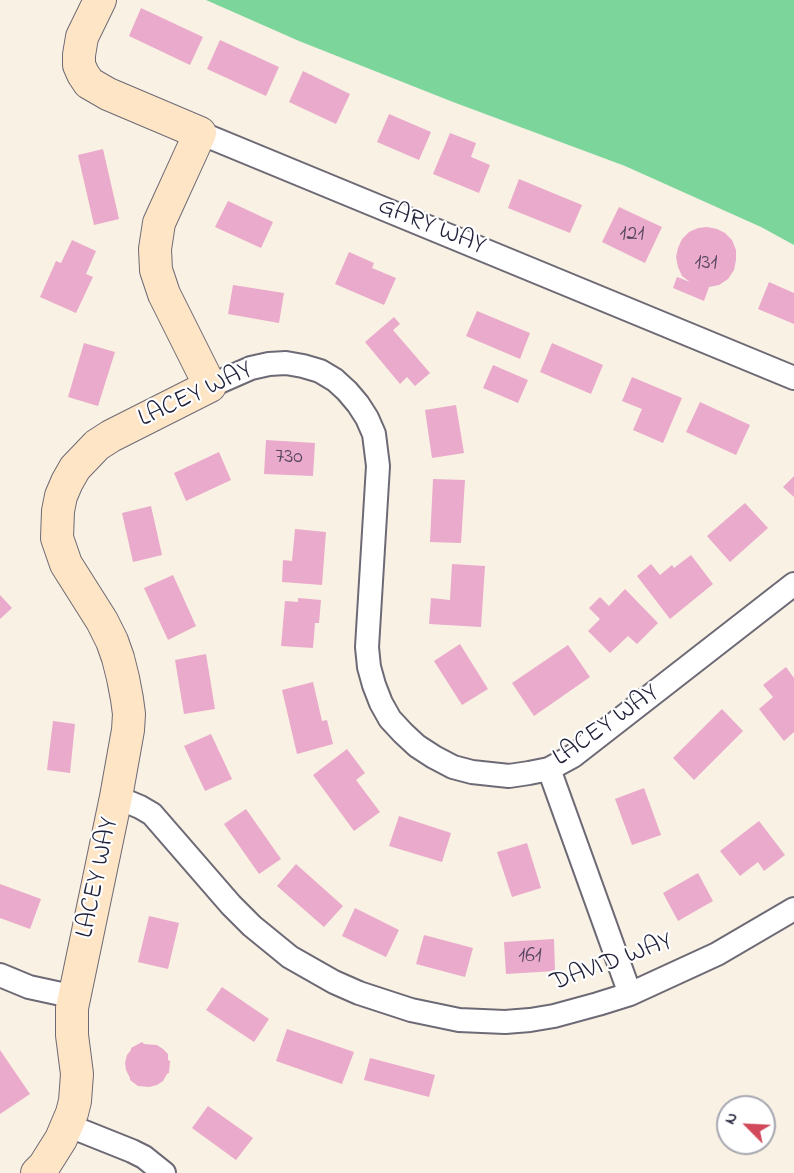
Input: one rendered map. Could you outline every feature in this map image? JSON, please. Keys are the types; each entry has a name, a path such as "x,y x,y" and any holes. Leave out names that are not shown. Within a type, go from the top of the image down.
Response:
{"street":[{"name":"GARY WAY","path":"100,0 82,37 78,56 83,74 89,83 98,89 794,378"},
{"path":"200,132 162,217 155,255 156,270 164,294 210,386"},
{"name":"LACEY WAY","path":"37,1173 61,1139 75,1101 77,1074 72,1021 75,997 128,730 129,714 123,678 112,641 102,621 72,577 57,538 58,511 67,482 75,468 97,445 210,386 251,368 286,363 320,371 335,380 358,404 374,434 378,466 367,647 372,676 381,703 390,719 417,746 453,766 472,772 509,776 529,774 549,769 573,756 794,584"},
{"path":"549,769 630,993"},
{"name":"DAVID WAY","path":"116,797 152,814 231,905 252,926 290,957 311,970 359,993 411,1010 459,1020 505,1022 554,1016 598,1004 630,993 717,954 794,909"},
{"path":"0,975 29,987 75,997"},
{"path":"67,1125 132,1151 164,1173"}],"green space":[{"path":"206,0 794,0 794,245 761,227 625,166 453,102 299,41"}],"building":[{"path":"141,8 203,37 190,65 129,36"},
{"path":"220,40 279,67 266,96 207,69"},
{"path":"303,71 350,94 336,124 289,102"},
{"path":"389,114 431,132 419,160 377,142"},
{"path":"450,133 476,143 471,157 490,165 479,193 433,174"},
{"path":"103,149 119,219 94,225 78,155"},
{"path":"519,179 582,205 570,233 508,208"},
{"path":"228,201 273,222 261,248 215,227"},
{"path":"619,207 662,227 645,263 602,242"},
{"path":"707,227 725,233 732,240 736,250 736,260 734,270 728,279 719,285 709,287 704,301 673,288 677,277 690,282 682,276 676,257 682,239 689,232"},
{"path":"72,240 96,251 86,274 93,277 76,313 40,297 56,261 61,263"},
{"path":"349,252 374,263 372,268 396,278 384,305 335,284"},
{"path":"769,282 794,293 794,324 758,309"},
{"path":"233,285 284,293 279,323 228,314"},
{"path":"477,311 530,333 520,359 466,336"},
{"path":"394,317 400,324 393,330 430,373 415,386 407,377 400,384 365,342"},
{"path":"84,343 115,352 98,406 68,397"},
{"path":"552,343 603,365 591,394 540,372"},
{"path":"493,365 528,380 518,403 483,388"},
{"path":"632,377 682,398 663,443 633,430 642,409 622,401"},
{"path":"700,402 750,425 736,455 686,432"},
{"path":"456,405 464,453 432,458 425,410"},
{"path":"266,440 315,443 313,476 264,474"},
{"path":"219,452 231,480 186,501 174,473"},
{"path":"794,476 794,497 783,487"},
{"path":"433,479 465,480 461,543 430,542"},
{"path":"745,503 768,528 730,562 707,536"},
{"path":"151,506 162,555 133,562 122,513"},
{"path":"295,529 326,532 322,585 282,582 283,560 292,561"},
{"path":"691,555 713,584 670,619 637,576 651,564 660,575 672,565 674,568"},
{"path":"452,564 485,566 481,627 429,624 431,598 450,600"},
{"path":"173,575 196,626 168,640 144,588"},
{"path":"625,589 658,623 637,644 628,636 610,653 588,631 600,619 589,608 600,597 609,606"},
{"path":"0,595 12,608 0,619"},
{"path":"298,598 321,600 319,623 315,623 313,648 281,646 285,601 298,602"},
{"path":"460,644 488,689 462,705 434,661"},
{"path":"568,645 590,677 534,716 512,683"},
{"path":"206,654 215,709 184,714 175,660"},
{"path":"786,667 794,678 794,732 784,741 759,709 773,697 763,685"},
{"path":"313,682 322,721 327,720 333,744 297,754 282,690"},
{"path":"722,709 743,731 694,780 673,758"},
{"path":"53,721 75,724 70,773 47,770"},
{"path":"211,734 232,779 205,791 184,746"},
{"path":"347,749 365,773 356,780 380,812 354,831 313,775"},
{"path":"644,788 661,835 632,845 615,799"},
{"path":"246,809 281,859 259,874 224,824"},
{"path":"399,816 451,833 442,862 389,846"},
{"path":"759,821 785,855 764,871 758,862 740,876 720,851"},
{"path":"527,843 541,888 512,897 497,852"},
{"path":"296,864 343,906 324,927 277,886"},
{"path":"698,873 713,901 678,921 663,893"},
{"path":"0,884 41,899 30,929 0,918"},
{"path":"355,908 399,930 386,957 342,936"},
{"path":"149,916 179,923 168,969 138,962"},
{"path":"424,935 473,948 465,977 416,964"},
{"path":"554,939 555,971 506,974 504,942"},
{"path":"222,987 269,1019 254,1042 206,1010"},
{"path":"287,1029 354,1052 342,1084 276,1061"},
{"path":"142,1042 157,1045 163,1049 170,1061 169,1073 163,1081 149,1087 138,1086 130,1080 126,1070 125,1063 131,1048"},
{"path":"0,1050 30,1094 0,1114"},
{"path":"370,1058 435,1075 429,1097 364,1080"},
{"path":"208,1106 253,1138 236,1160 192,1128"}]}
